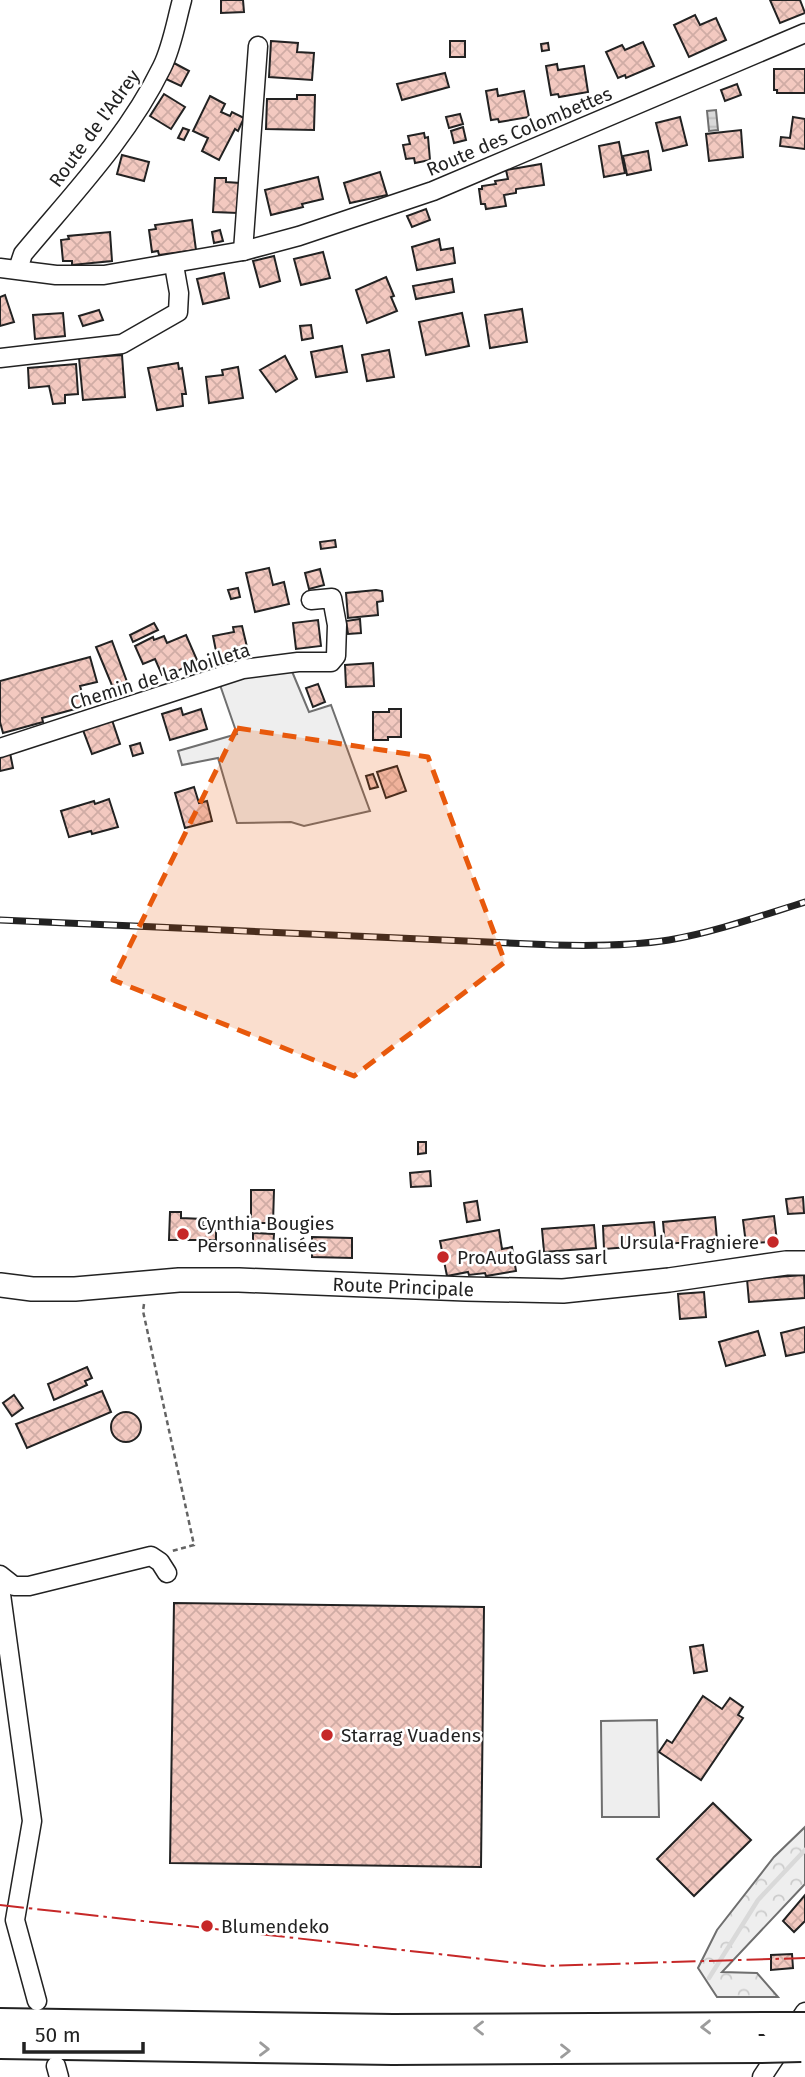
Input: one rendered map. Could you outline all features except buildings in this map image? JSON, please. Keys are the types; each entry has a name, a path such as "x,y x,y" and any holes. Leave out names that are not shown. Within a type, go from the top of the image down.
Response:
{"highway":[{"path":"0,2022 393,2028 774,2026 804,2041"},
{"path":"0,2045 393,2051 759,2049 804,2041"}],"main road":[{"name":"Route Principale","path":"0,1285 32,1289 75,1289 179,1279 563,1290 631,1285 805,1263"}],"street":[{"name":"Route de l'Adrey","path":"9,269 99,163 135,112 163,66 182,0"},
{"name":"Route des Colombettes","path":"9,269 56,275 104,275 243,251 336,224 433,191 805,33"},
{"path":"243,251 258,46"},
{"path":"0,358 122,344 178,313 180,293 174,264"},
{"name":"Chemin de la Moilleta","path":"0,748 243,669 298,662 331,662 337,656 337,625 332,598 311,600"},
{"path":"0,1574 14,1586 29,1586 151,1556 160,1562 167,1573"},
{"path":"0,1587 32,1821 15,1920 37,2001"},
{"path":"762,2077 805,2012"}],"path":[{"path":"144,1300 144,1311 194,1545 151,1556"}],"highlighted area":[{"path":"237,728 428,757 505,962 354,1076 113,980"}],"green space":[{"path":"291,669 309,712 331,705 370,811 304,826 291,822 237,823 218,758 182,765 178,751 237,734 219,682"},
{"path":"657,1720 659,1817 602,1817 601,1721"},
{"path":"805,1827 805,1884 722,1972 757,1973 778,1997 717,1997 698,1968 717,1930 774,1857"}],"shaded area":[{"path":"716,110 718,130 709,131 707,111"}],"waterway":[{"path":"709,1978 758,1900 805,1850"}],"railway":[{"path":"0,920 554,945 612,945 686,937 805,902"}],"power":[{"path":"0,1905 545,1966 805,1958"}],"place":[{"name":"Cynthia Bougies Personnalisées","path":"183,1234"},
{"name":"Ursula Fragniere","path":"773,1242"},
{"name":"ProAutoGlass sarl","path":"443,1257"},
{"name":"Starrag Vuadens","path":"327,1735"},
{"name":"Blumendeko","path":"207,1926"}]}
